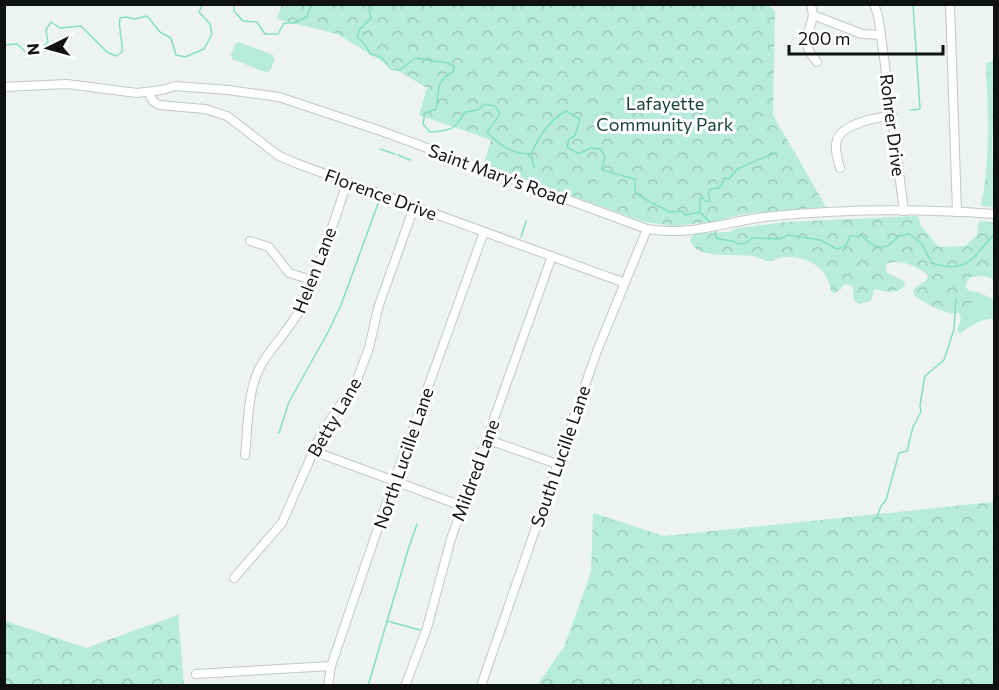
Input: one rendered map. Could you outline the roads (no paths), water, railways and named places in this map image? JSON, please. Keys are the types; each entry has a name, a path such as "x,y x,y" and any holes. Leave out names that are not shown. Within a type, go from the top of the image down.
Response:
{"street":[{"path":"811,4 813,15 806,32 806,43 809,53 817,63"},
{"name":"Rohrer Drive","path":"874,4 881,35 904,211"},
{"path":"950,4 957,212"},
{"path":"813,15 862,34 881,35"},
{"name":"Saint Mary's Road","path":"4,87 68,84 128,93 149,93 175,86 279,97 381,130 646,230 670,232 704,230 778,216 904,211 994,214"},
{"name":"Florence Drive","path":"149,93 156,104 205,109 227,116 279,156 347,183 625,283"},
{"path":"840,168 836,147 837,139 841,134 872,118 892,116"},
{"name":"Helen Lane","path":"245,455 252,392 257,375 266,358 294,322 312,280 347,183"},
{"name":"Betty Lane","path":"234,578 282,523 324,428 354,386 364,365 378,308 414,207"},
{"name":"South Lucille Lane","path":"481,686 597,351 646,230"},
{"name":"North Lucille Lane","path":"328,686 331,666 394,481 484,232"},
{"path":"250,241 269,247 289,273 312,280"},
{"name":"Mildred Lane","path":"405,686 427,628 445,556 462,506 552,255"},
{"path":"486,439 557,464"},
{"path":"313,451 462,506"},
{"path":"196,674 331,666"}],"waterway":[{"path":"4,45 17,44 28,54 36,54 48,42 46,30 51,22 60,28 81,26 107,52 116,56 122,52 120,18 135,19 147,16 160,32 171,38 176,55 185,57 204,49 212,34 210,24 199,12 206,4"},
{"path":"234,4 234,11 243,21 257,22 265,34 278,34 284,23 294,23 307,17 311,4"},
{"path":"368,4 371,18 360,29 357,37 365,44 370,54 381,57 391,69 400,70 415,58 454,66 453,72 440,83 436,109 425,113 423,124 430,132 442,131 455,126 465,112 478,110 484,104 495,106 500,114 487,132 506,148 531,154 545,130 554,119 566,111 580,119 575,136 569,139 567,147 579,154 590,148 600,149 605,156 602,170 635,179 635,192 643,198 669,212 682,211 686,215 700,212 711,223"},
{"path":"911,110 920,109 913,4"},
{"path":"380,149 395,154"},
{"path":"700,212 700,199 710,201 708,192 719,188 725,178 729,179 737,169 777,152"},
{"path":"531,154 534,168"},
{"path":"398,155 410,160"},
{"path":"279,433 289,402 341,305 379,201"},
{"path":"521,237 526,221"},
{"path":"715,229 716,238 739,244 746,243 752,238 780,239 788,235 820,240 837,249 846,246 850,236 862,236 876,246 885,247 898,236 909,234 922,244 932,263 954,267 969,262 994,234"},
{"path":"876,519 886,500 899,453 907,451 913,427 921,412 925,376 944,360 954,329 956,298"},
{"path":"368,686 417,524"},
{"path":"387,621 420,630"}],"park label":[{"name":"Lafayette Community Park","path":"665,113"}]}
